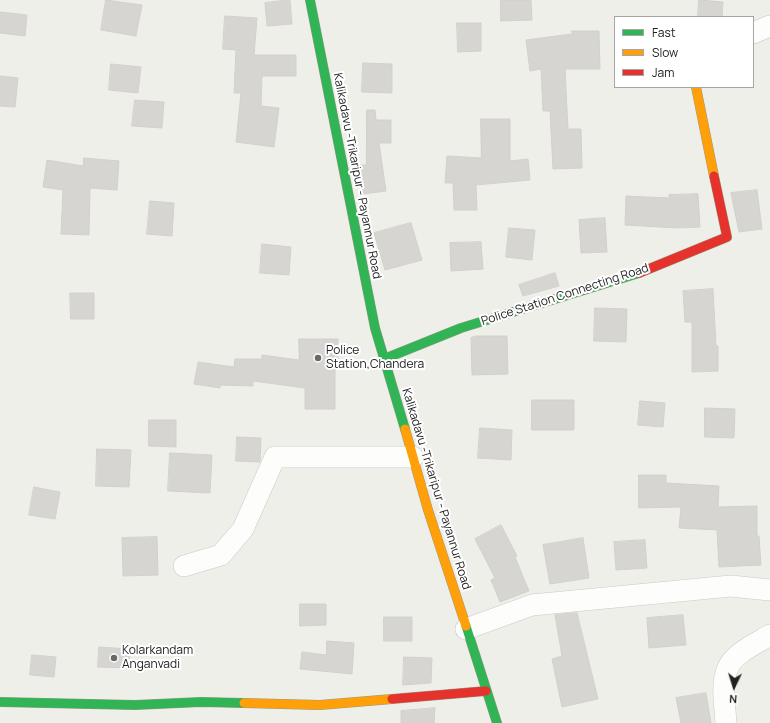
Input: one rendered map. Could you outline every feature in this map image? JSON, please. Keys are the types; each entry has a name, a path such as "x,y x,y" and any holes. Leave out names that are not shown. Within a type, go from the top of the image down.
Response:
{"street":[{"name":"Kalikadavu -Trikaripur - Payannur Road","path":"310,0 375,328 466,629 497,723"},
{"path":"754,33 770,26"},
{"name":"Police Station Connecting Road","path":"384,359 461,328 628,278 727,237 696,88"},
{"path":"184,566 221,556 243,529 274,457 413,457"},
{"path":"466,629 532,605 731,586 770,590"},
{"path":"726,723 724,693 727,669 734,658 770,635"},
{"path":"0,702 135,706 201,702 320,704 486,691"}],"building":[{"path":"106,0 142,5 136,36 101,30"},
{"path":"290,0 292,24 267,26 265,3"},
{"path":"501,0 531,0 532,20 501,21"},
{"path":"699,0 723,2 722,16 698,16"},
{"path":"0,12 27,15 25,36 0,33"},
{"path":"225,16 257,18 254,55 296,55 296,76 262,76 261,106 279,108 274,147 236,142 241,93 234,93 236,50 223,49"},
{"path":"457,23 481,23 481,51 458,52"},
{"path":"572,31 599,31 600,69 565,69 568,129 581,129 582,168 553,169 550,111 543,111 541,69 530,71 526,40 572,34"},
{"path":"363,63 392,64 392,93 362,92"},
{"path":"111,64 141,67 138,93 109,90"},
{"path":"0,76 18,78 15,107 0,106"},
{"path":"135,100 164,102 162,128 132,126"},
{"path":"367,110 375,110 376,120 391,120 391,143 379,143 386,191 363,194 359,165 366,165"},
{"path":"481,119 510,119 510,161 528,159 530,180 476,185 477,210 454,210 453,183 445,183 447,156 481,158"},
{"path":"84,158 119,161 117,190 90,188 89,235 61,234 63,190 43,187 47,160 83,166"},
{"path":"757,190 762,229 739,232 731,193"},
{"path":"698,194 700,227 677,228 625,225 626,196 669,198 669,195"},
{"path":"150,201 174,203 172,236 147,234"},
{"path":"605,218 607,252 581,253 579,220"},
{"path":"411,223 422,260 385,270 374,233"},
{"path":"509,228 535,230 532,260 506,257"},
{"path":"481,242 483,269 451,271 450,243"},
{"path":"262,244 291,247 289,275 260,273"},
{"path":"555,273 559,286 523,296 519,285"},
{"path":"713,289 716,346 718,346 718,371 692,372 692,322 685,322 683,291"},
{"path":"70,293 94,293 94,319 71,319"},
{"path":"595,308 627,309 626,342 594,341"},
{"path":"476,336 507,336 508,374 472,375 471,338"},
{"path":"299,339 338,339 338,369 335,369 335,409 305,409 305,388 253,381 253,386 220,385 220,388 194,384 198,362 234,367 235,359 262,359 262,355 299,360"},
{"path":"532,400 574,400 574,430 532,430"},
{"path":"640,401 665,403 663,427 638,425"},
{"path":"705,408 735,409 734,438 705,437"},
{"path":"149,420 176,420 176,447 149,446"},
{"path":"480,428 512,430 511,460 478,458"},
{"path":"237,437 261,438 260,462 236,461"},
{"path":"97,449 131,450 129,487 96,486"},
{"path":"170,453 212,455 210,493 168,491"},
{"path":"639,475 666,475 666,483 719,486 718,507 757,506 757,536 759,536 761,565 719,567 717,530 679,528 681,507 639,508"},
{"path":"34,487 60,492 55,519 29,515"},
{"path":"501,525 517,556 515,557 529,591 500,602 491,580 495,578 475,539"},
{"path":"157,537 158,575 123,576 122,538"},
{"path":"583,538 589,578 550,584 543,545"},
{"path":"645,540 647,568 616,570 614,542"},
{"path":"300,604 326,604 326,625 300,626"},
{"path":"577,613 598,699 562,707 552,659 562,656 555,615"},
{"path":"683,615 686,645 649,648 647,618"},
{"path":"384,617 412,617 412,641 384,641"},
{"path":"327,641 354,643 352,674 300,669 302,652 326,655"},
{"name":"Kolarkandam Anganvadi","path":"99,647 130,649 129,668 98,667"},
{"path":"32,655 56,657 54,677 30,675"},
{"path":"404,657 432,658 431,683 403,685"},
{"path":"706,693 711,723 681,723 676,698"},
{"path":"435,708 434,723 401,723 401,711"}],"traffic: fast":[{"path":"310,0 375,328 405,429"},
{"path":"384,359 461,328 639,273"},
{"path":"466,626 497,723"},
{"path":"0,702 135,705 201,702 244,703"}],"traffic: slow":[{"path":"696,88 714,176"},
{"path":"405,429 428,510 466,626"},
{"path":"244,703 320,705 392,699"}],"traffic: jam":[{"path":"639,273 727,237 714,176"},
{"path":"392,699 486,691"}],"place":[{"name":"Police Station,Chandera","path":"318,358"},
{"name":"Kolarkandam Anganvadi","path":"114,658"}]}
